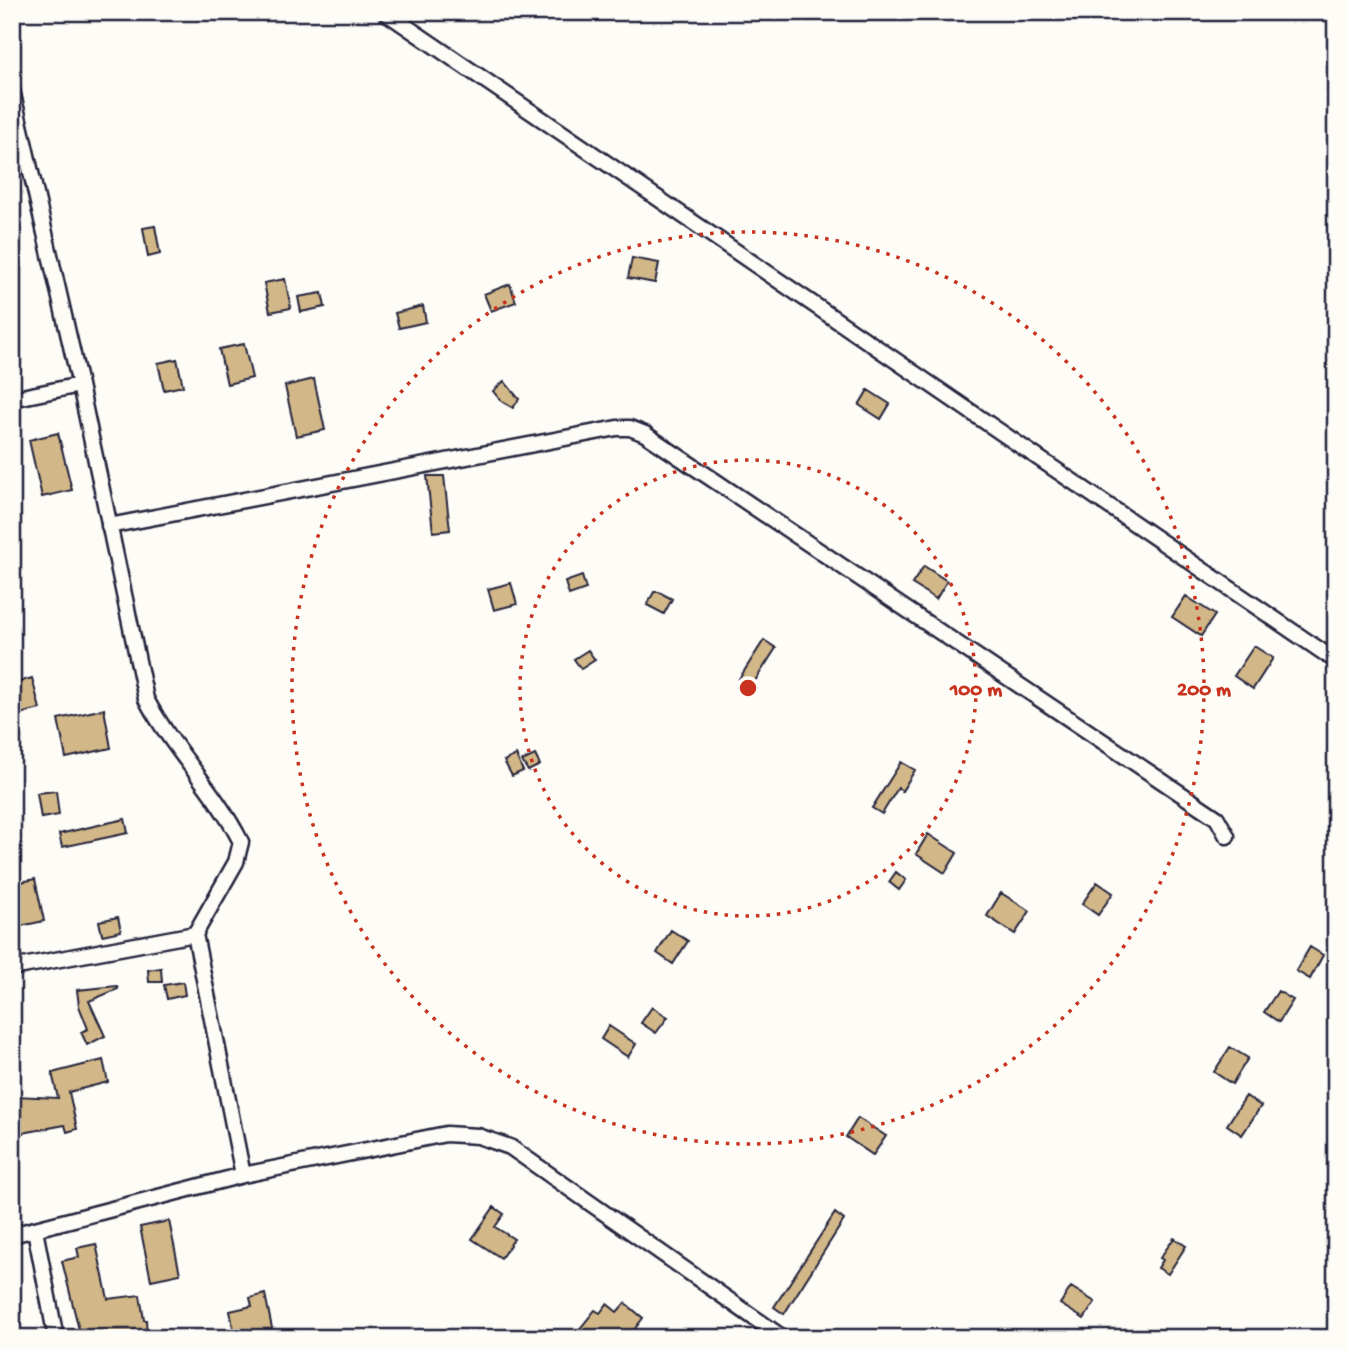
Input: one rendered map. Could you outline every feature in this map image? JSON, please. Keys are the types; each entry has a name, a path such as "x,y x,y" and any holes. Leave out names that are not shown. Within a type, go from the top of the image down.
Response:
{"street":[{"path":"386,12 1336,661"},
{"path":"12,90 80,385 146,699 165,732 231,821 242,842 236,862 195,934 243,1174"},
{"path":"12,399 80,385"},
{"path":"109,526 617,428 630,428 645,434 1217,818 1227,835"},
{"path":"12,968 195,934"},
{"path":"12,1234 243,1174 446,1134 478,1136 510,1147 783,1338"},
{"path":"35,1230 56,1338"}],"building":[{"path":"155,226 160,254 148,257 143,228"},
{"path":"632,258 659,263 655,283 628,278"},
{"path":"285,279 291,308 270,312 264,283"},
{"path":"510,284 516,302 491,311 484,294"},
{"path":"322,293 325,307 301,312 298,297"},
{"path":"423,306 426,322 399,328 395,313"},
{"path":"244,344 252,378 227,384 219,349"},
{"path":"177,359 183,386 164,390 158,363"},
{"path":"314,379 325,430 296,436 285,386"},
{"path":"504,381 519,399 513,408 501,401 493,391"},
{"path":"868,390 890,404 881,419 859,405"},
{"path":"58,433 72,490 42,497 29,440"},
{"path":"427,476 444,476 450,530 433,532"},
{"path":"924,566 947,581 936,599 912,584"},
{"path":"582,576 586,589 569,595 565,582"},
{"path":"511,583 517,604 494,610 488,589"},
{"path":"654,592 672,599 664,614 647,605"},
{"path":"1186,596 1215,615 1201,636 1172,617"},
{"path":"764,640 776,648 751,687 739,679"},
{"path":"1254,646 1273,658 1253,689 1234,676"},
{"path":"588,650 595,660 581,669 574,659"},
{"path":"32,678 40,709 12,716 12,684"},
{"path":"104,709 111,748 66,758 58,719"},
{"path":"516,755 523,771 512,776 504,761"},
{"path":"535,755 540,765 528,771 522,761"},
{"path":"901,762 915,770 902,791 898,788 882,814 872,808"},
{"path":"56,791 59,815 41,818 37,793"},
{"path":"125,819 128,833 62,847 59,834"},
{"path":"928,834 957,853 945,873 916,854"},
{"path":"896,872 906,880 899,890 889,882"},
{"path":"35,879 44,921 16,927 12,907 12,884"},
{"path":"1097,882 1113,893 1098,915 1082,904"},
{"path":"1001,893 1030,911 1015,934 987,916"},
{"path":"118,917 121,931 102,935 99,921"},
{"path":"671,930 688,941 673,964 657,953"},
{"path":"1310,947 1323,955 1310,979 1296,971"},
{"path":"161,968 162,982 149,982 148,970"},
{"path":"183,982 185,995 167,999 164,985"},
{"path":"117,986 118,989 89,1001 105,1036 87,1045 81,1032 88,1029 79,1006 77,990"},
{"path":"1278,991 1293,1000 1279,1022 1264,1012"},
{"path":"652,1007 668,1017 656,1033 641,1023"},
{"path":"609,1026 636,1044 628,1057 601,1039"},
{"path":"1230,1047 1248,1058 1232,1084 1214,1072"},
{"path":"103,1060 108,1082 69,1092 77,1129 67,1132 65,1125 12,1135 15,1096 58,1098 52,1073"},
{"path":"1246,1096 1261,1106 1242,1135 1227,1125"},
{"path":"858,1118 886,1136 873,1155 846,1137"},
{"path":"494,1207 504,1214 495,1227 514,1239 501,1258 472,1239"},
{"path":"835,1213 844,1220 784,1314 774,1307"},
{"path":"169,1221 180,1274 151,1280 140,1227"},
{"path":"1174,1238 1186,1246 1168,1274 1158,1268 1163,1260 1160,1258"},
{"path":"96,1244 108,1299 140,1295 147,1338 81,1338 62,1261 79,1257 77,1248"},
{"path":"1071,1287 1095,1302 1084,1319 1060,1304"},
{"path":"265,1294 274,1338 235,1338 230,1311 252,1306 250,1298"},
{"path":"625,1303 643,1318 628,1338 588,1338 579,1330 595,1310 600,1313 607,1304 617,1312"}]}
